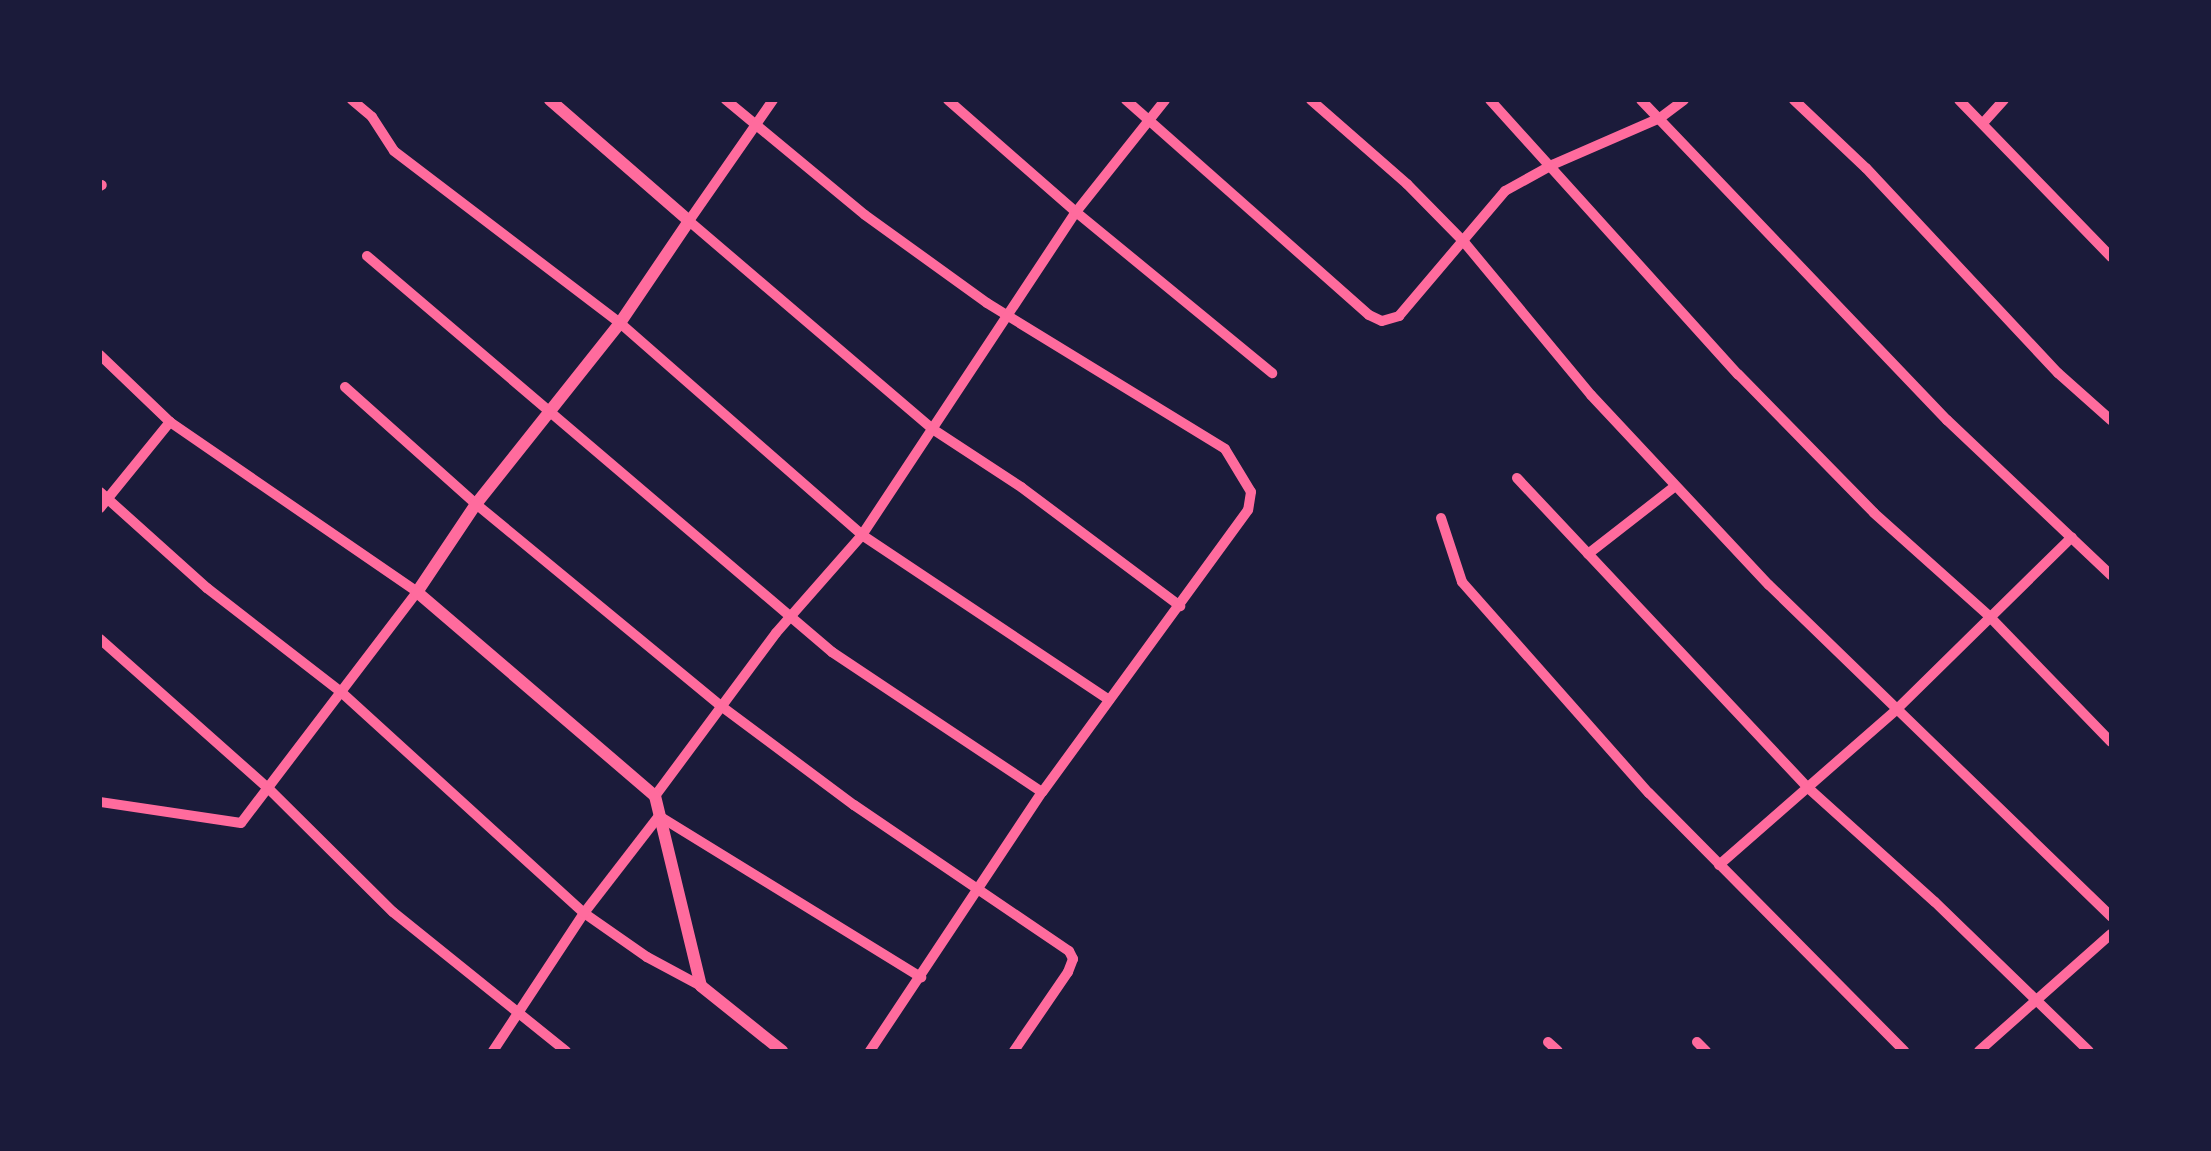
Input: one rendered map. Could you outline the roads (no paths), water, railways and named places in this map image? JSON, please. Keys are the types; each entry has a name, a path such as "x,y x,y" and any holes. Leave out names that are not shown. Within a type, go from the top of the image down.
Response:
{"street":[{"path":"352,100 372,116 394,150 620,323 862,534 1109,700"},
{"path":"550,100 931,428 1021,487 1180,606"},
{"path":"726,100 865,215 1005,314 1224,449 1246,477 1251,492 1248,510 1042,792 870,1051"},
{"path":"100,802 240,824 270,790 417,592 476,504 620,323 773,100"},
{"path":"948,100 1076,212 1272,373"},
{"path":"1126,100 1369,315 1382,321 1399,316 1505,192 1552,165 1660,118 1684,100"},
{"path":"655,796 790,616 862,534 1076,212 1165,100"},
{"path":"1311,100 1407,184 1464,242 1591,396 1674,487 2111,917"},
{"path":"1490,100 1738,374 1874,513 1988,615 2111,742"},
{"path":"1642,100 1947,420 2111,576"},
{"path":"1794,100 1866,168 2058,373 2111,420"},
{"path":"1959,100 2111,257"},
{"path":"1984,122 2004,100"},
{"path":"367,256 846,661 1042,792"},
{"path":"100,355 170,422 417,592 655,796 701,986"},
{"path":"345,387 476,504 721,706 975,888 1069,950 1073,959 1014,1051"},
{"path":"170,422 103,499 207,588 340,691 584,913 647,956 701,986 782,1051"},
{"path":"1517,478 1806,786 2038,998 2089,1051"},
{"path":"1588,554 1674,487"},
{"path":"1441,518 1462,582 1718,865 1904,1051"},
{"path":"1718,865 1897,710 1988,615 2072,537"},
{"path":"100,639 270,790 393,912 566,1051"},
{"path":"493,1051 584,913 659,816"},
{"path":"659,816 921,977"},
{"path":"1979,1051 2111,934"},
{"path":"1548,1042 1558,1051"}]}
